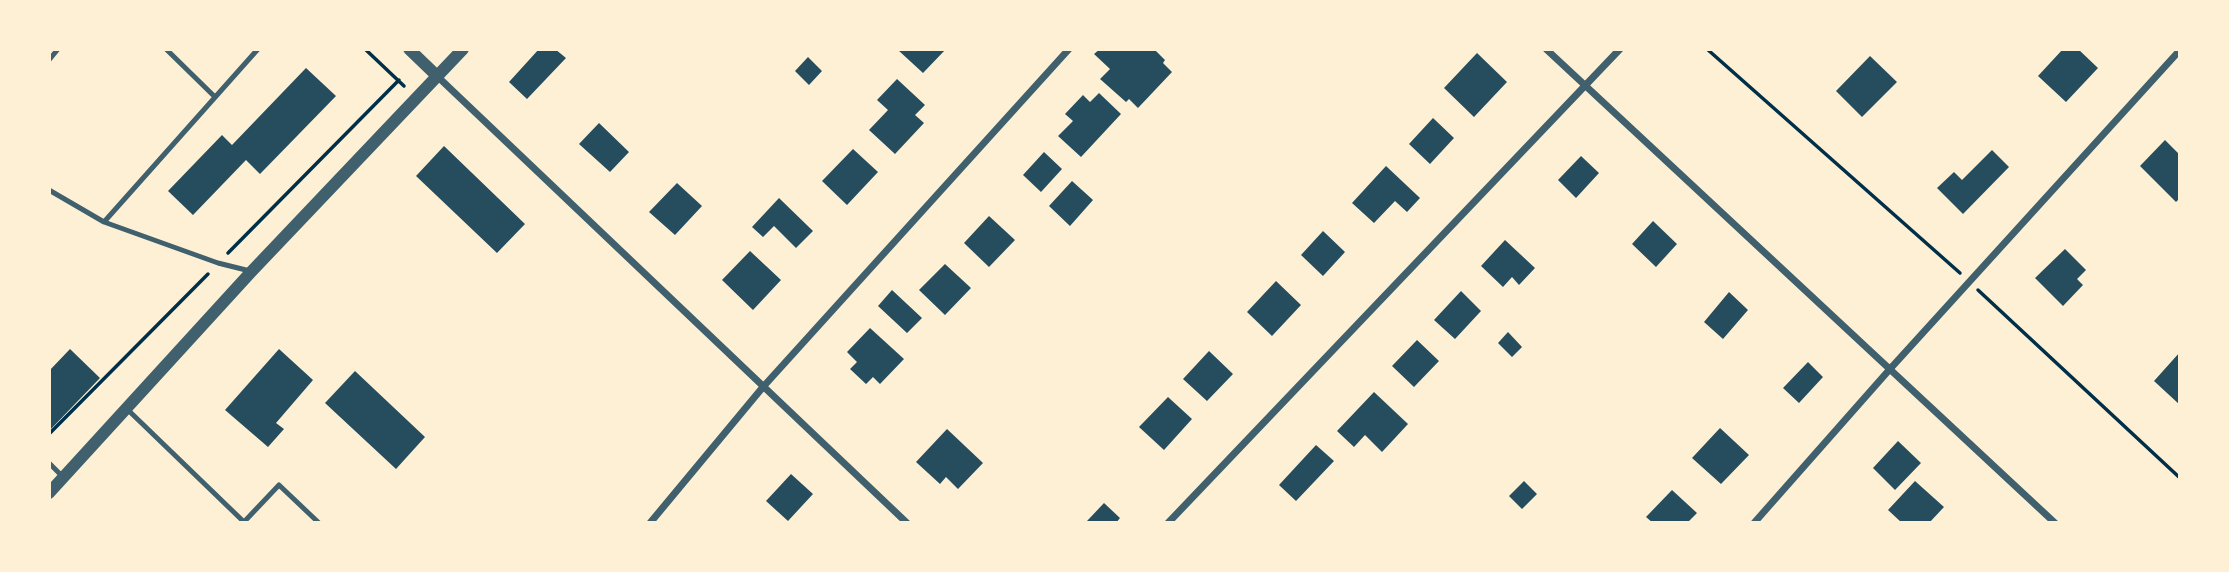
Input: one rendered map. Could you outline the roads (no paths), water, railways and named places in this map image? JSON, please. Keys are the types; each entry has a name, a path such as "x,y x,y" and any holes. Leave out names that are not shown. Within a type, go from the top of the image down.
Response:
{"street":[{"path":"408,49 907,523"},
{"path":"49,493 251,272 463,49"},
{"path":"650,523 763,387 1069,49"},
{"path":"1546,49 2055,523"},
{"path":"1168,523 1620,49"},
{"path":"1754,523 2180,50"}],"lane":[{"path":"49,60 58,49"},
{"path":"166,49 215,97"},
{"path":"104,222 258,49"},
{"path":"49,190 104,222 218,263 251,272"},
{"path":"127,409 244,523 279,485 319,523"},
{"path":"49,463 63,477"}]}
